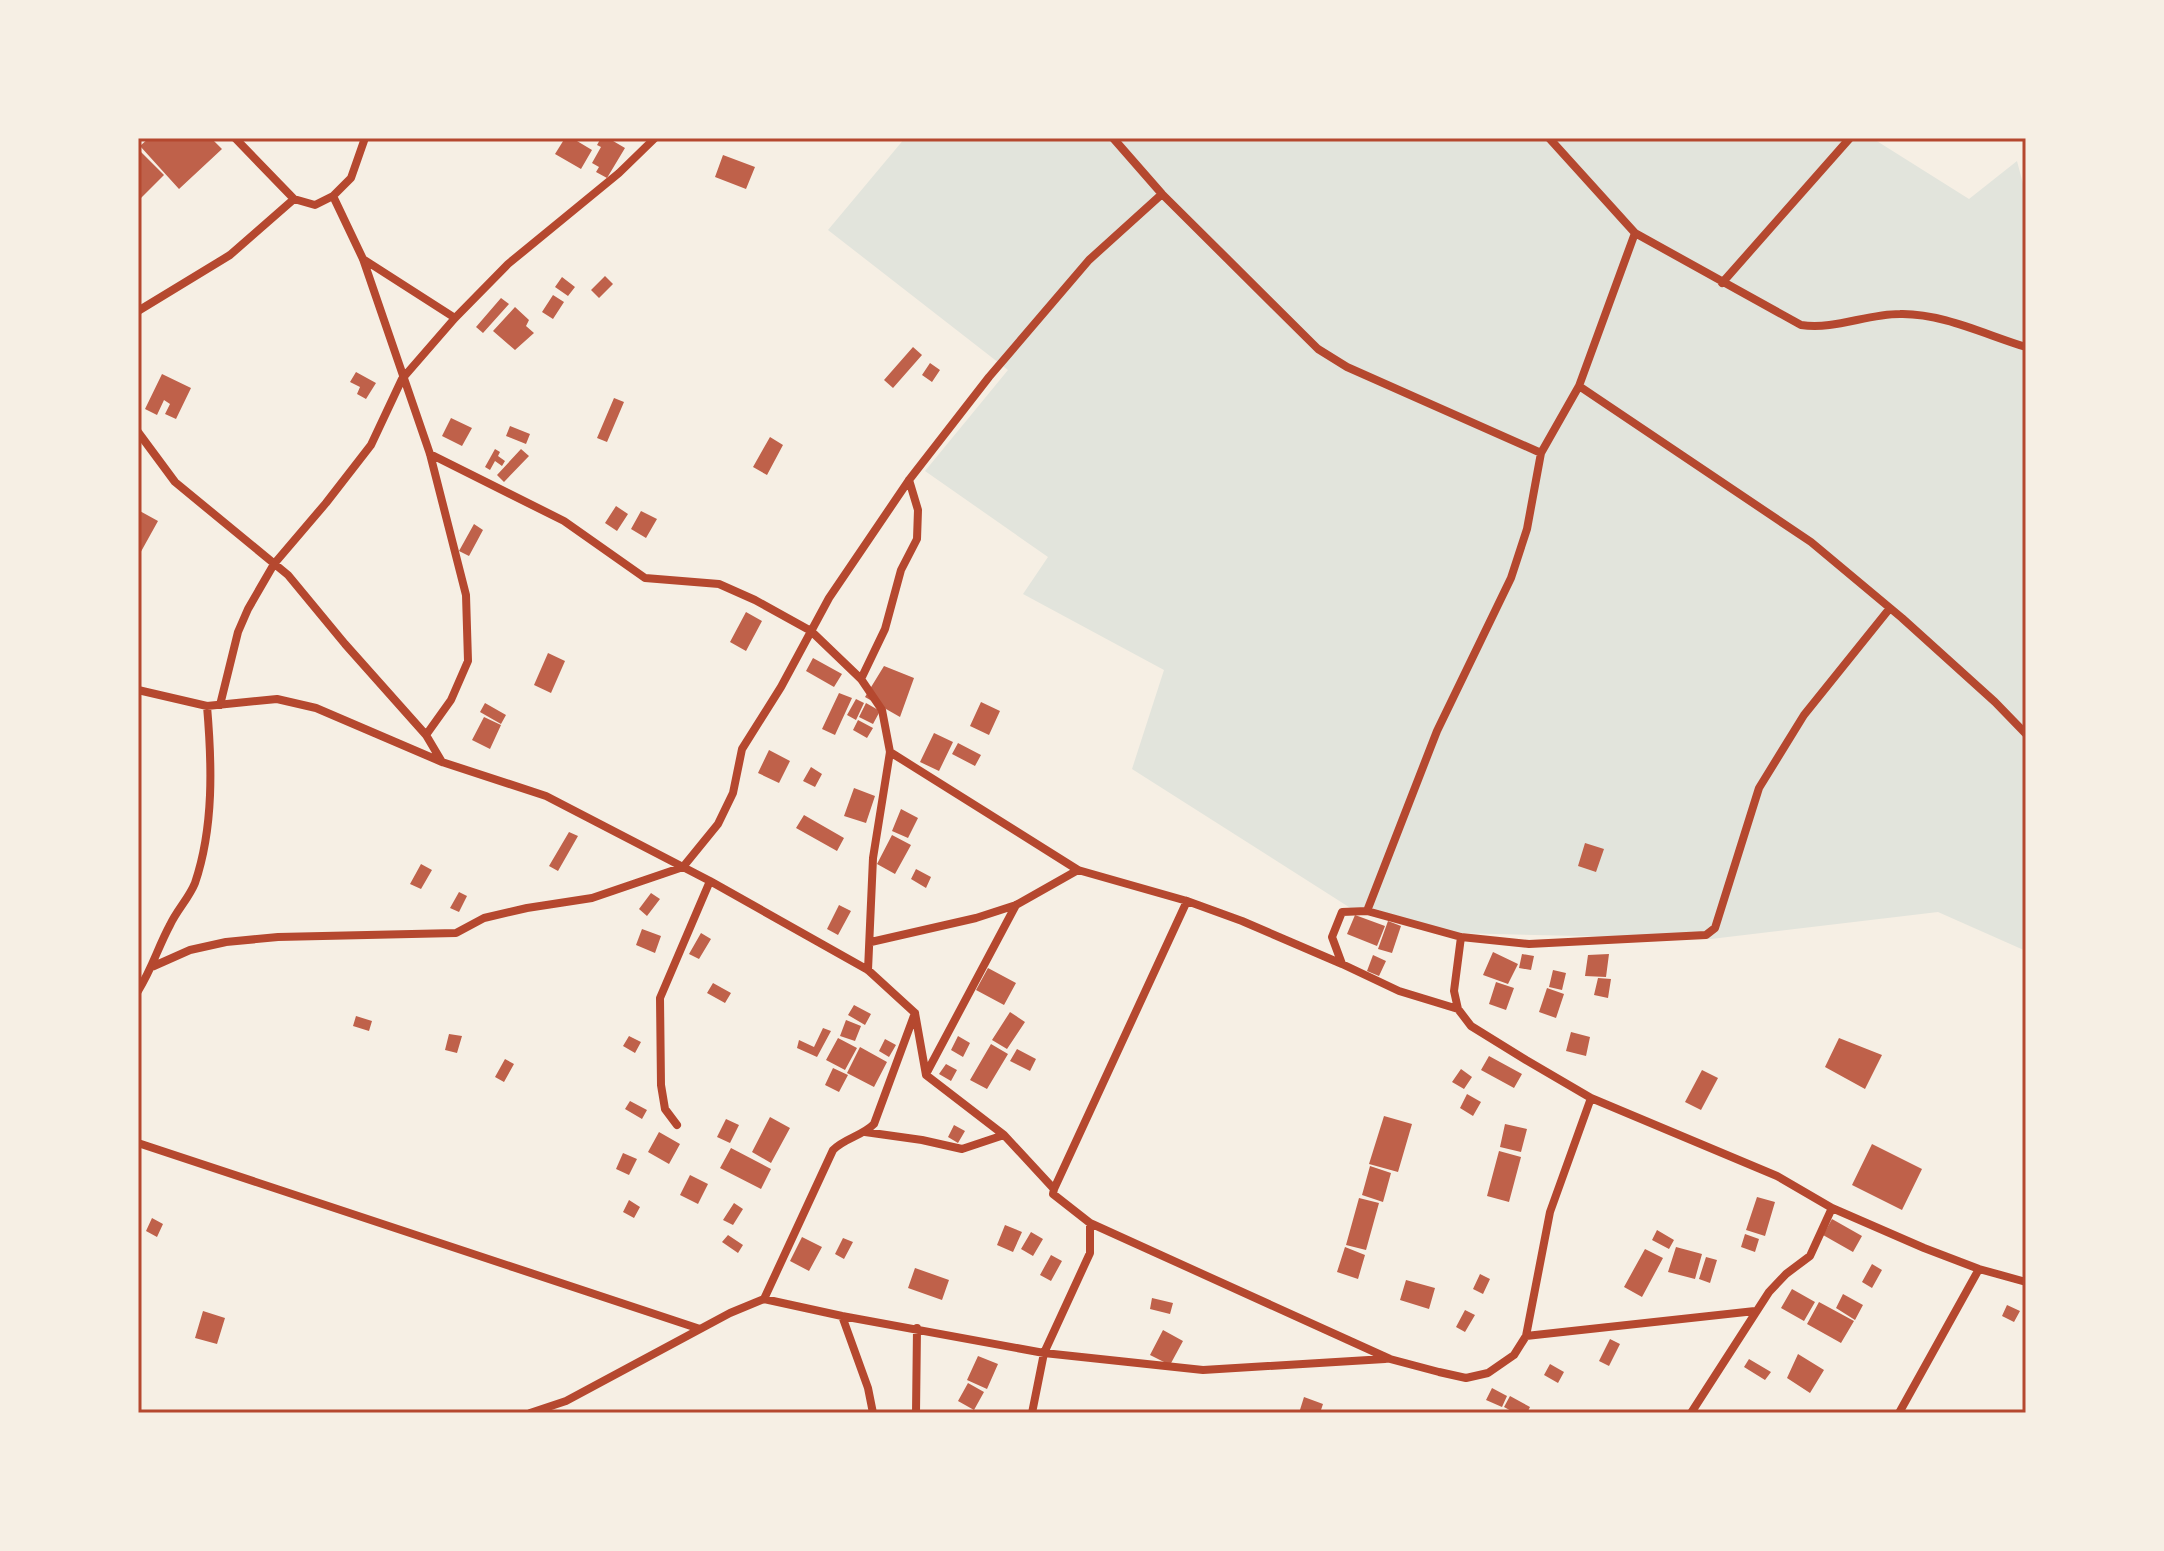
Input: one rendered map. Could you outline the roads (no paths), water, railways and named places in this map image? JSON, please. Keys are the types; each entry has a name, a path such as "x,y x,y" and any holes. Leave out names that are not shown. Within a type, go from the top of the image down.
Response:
{"street":[{"path":"235,138 294,199 315,205 333,196 351,178 363,139"},
{"path":"220,705 238,632 274,564 371,445 402,379 508,264 619,173 655,138"},
{"path":"1113,138 1162,194 1318,349 1333,360 1541,453"},
{"path":"1549,138 1635,233 1801,325 1825,326 1882,315 1910,314 1930,317 2026,347"},
{"path":"1722,283 1850,138"},
{"path":"154,966 190,950 226,942 278,937 456,933 484,918 592,898 683,867 718,824 733,793 742,749 761,721 829,598 909,480 989,377 1089,260 1162,194"},
{"path":"333,196 363,259 430,454 466,595 468,661 451,700 426,735"},
{"path":"138,311 230,255 294,199"},
{"path":"1367,911 1437,731 1511,578 1527,529 1541,453 1579,386 1635,233"},
{"path":"363,259 455,318"},
{"path":"1579,386 1811,542 1890,608 1995,702 2026,734"},
{"path":"138,432 175,482 288,575 426,735 442,762"},
{"path":"430,454 564,521 645,578 719,584 755,600 811,631 861,679 882,710 890,752 873,858 868,970"},
{"path":"861,679 885,629 901,570 917,539 918,510 909,480"},
{"path":"1342,964 1332,937 1342,912 1367,911 1461,937 1529,944 1706,935 1712,932 1759,788 1804,715 1890,608"},
{"path":"138,690 207,706 277,699 316,708 442,762 546,796 710,881 868,970 915,1013 926,1075 1004,1135 1054,1189"},
{"path":"138,991 154,966 170,925 194,885 203,851 212,767 207,706"},
{"path":"890,752 1078,870 1187,901 1242,921 1399,991 1458,1009"},
{"path":"871,942 976,918 1016,905 1078,870"},
{"path":"677,1125 665,1109 661,1085 660,998 710,881"},
{"path":"1187,901 1054,1189 1053,1194 1090,1223 1390,1359 1466,1378 1488,1373 1514,1355 1526,1336 1550,1212 1591,1098"},
{"path":"926,1075 1016,905"},
{"path":"1461,937 1454,991 1458,1009 1471,1026 1591,1098 1777,1176 1832,1208 1979,1269 2026,1282"},
{"path":"764,1299 833,1150 843,1140 865,1132 874,1124 915,1013"},
{"path":"865,1132 962,1149 1004,1135"},
{"path":"138,1143 700,1329"},
{"path":"1691,1413 1755,1311 1786,1274 1810,1256 1832,1208"},
{"path":"1032,1413 1044,1353 1090,1253 1090,1223"},
{"path":"1899,1413 1979,1269"},
{"path":"530,1413 566,1401 700,1329 764,1299 1044,1353 1203,1370 1390,1359"},
{"path":"1526,1336 1755,1311"},
{"path":"842,1316 868,1388 873,1413"},
{"path":"916,1413 917,1328"}]}
